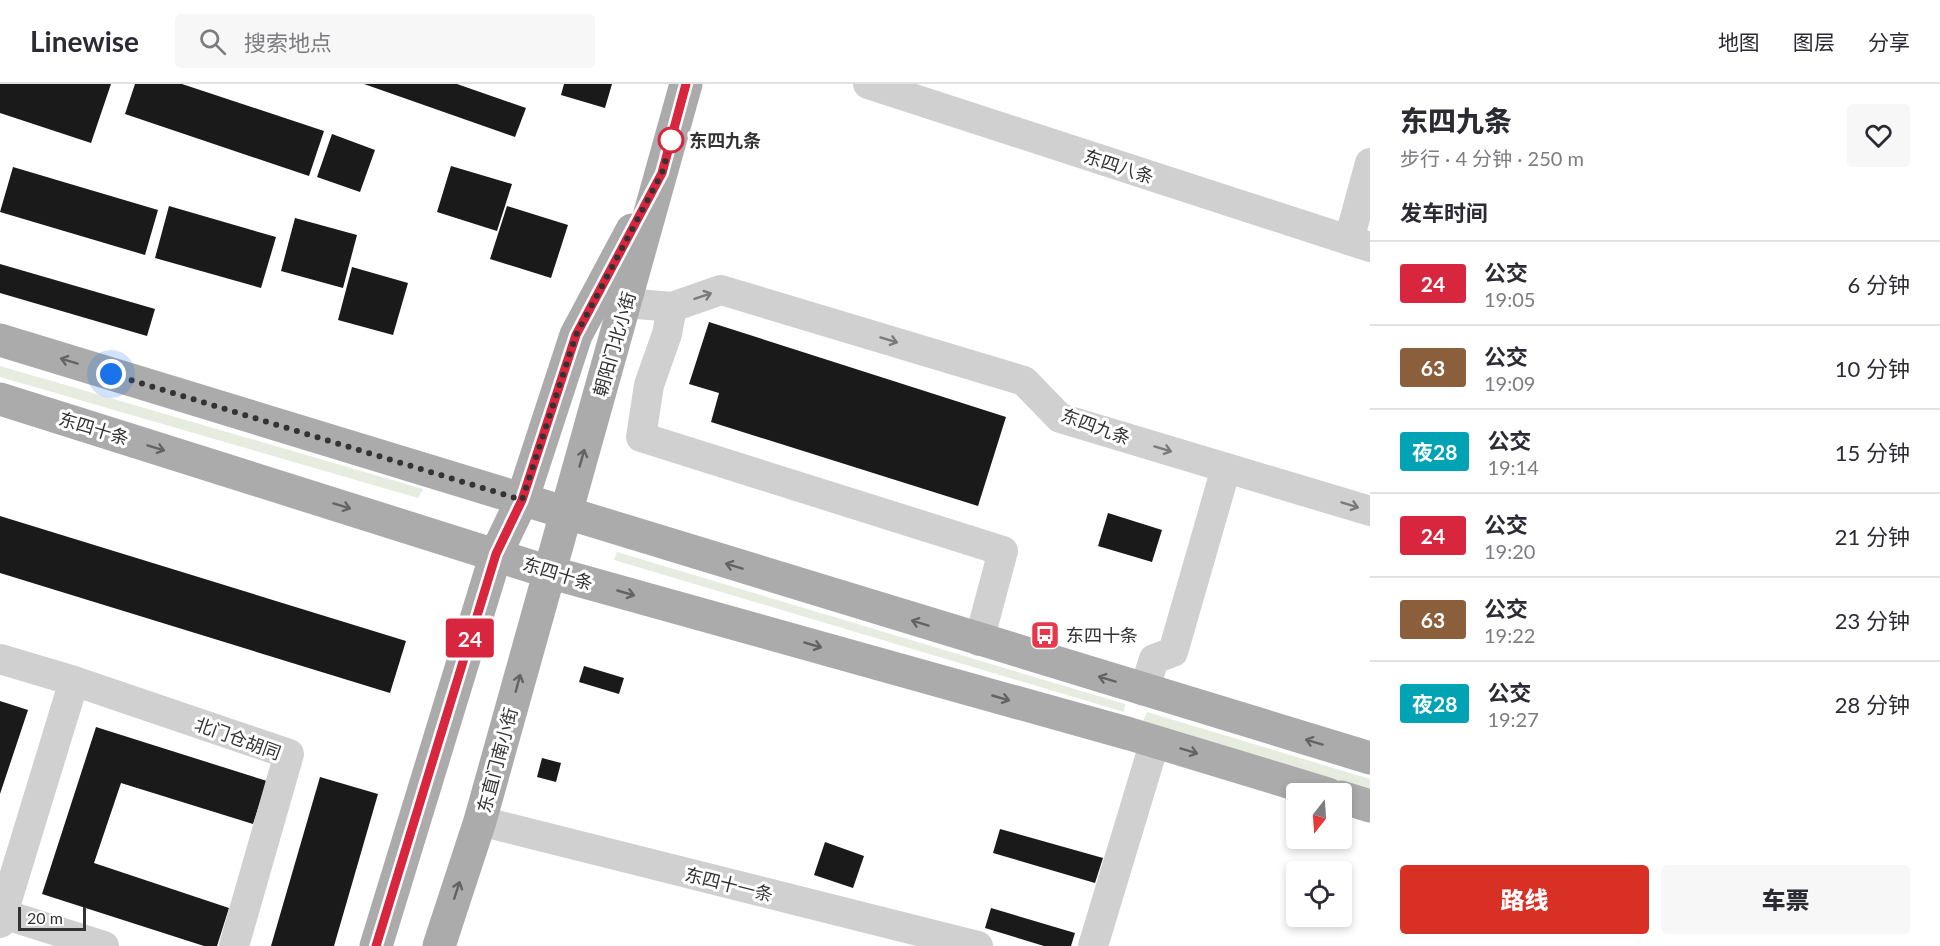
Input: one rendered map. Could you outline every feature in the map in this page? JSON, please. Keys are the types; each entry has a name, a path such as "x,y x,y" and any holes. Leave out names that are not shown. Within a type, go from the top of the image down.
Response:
{"main road":[{"name":"朝阳门北小街","path":"549,572 686,84"},
{"name":"朝阳门北小街","path":"496,554 522,500 576,335 662,173"},
{"path":"0,340 566,515 1370,758"},
{"name":"东四十条","path":"0,399 549,572 1155,741 1292,783"},
{"path":"376,946 496,554"},
{"name":"东直门南小街","path":"440,946 480,821 549,572"},
{"path":"1352,800 1370,806"}],"street":[{"name":"东四八条","path":"868,84 1359,244"},
{"path":"1359,244 1370,163"},
{"name":"东四九条","path":"626,303 672,307 721,290 1024,381 1060,418 1370,511"},
{"path":"672,307 667,334 649,385 641,437 1003,551 979,641"},
{"path":"1144,691 1154,659 1173,652 1226,468"},
{"name":"北门仓胡同","path":"0,659 74,681 289,754 234,946"},
{"path":"74,681 1,916 104,946"},
{"path":"1093,946 1155,741"},
{"name":"东四十一条","path":"480,821 978,946"}],"shaded area":[{"path":"0,366 423,489 418,498 0,377"},
{"path":"617,552 1125,704 1124,712 614,560"},
{"path":"1147,712 1370,779 1370,790 1352,783 1143,721"}],"building":[{"path":"0,84 111,84 91,143 0,113"},
{"path":"135,84 182,84 324,131 309,176 125,114"},
{"path":"364,84 457,84 526,108 515,137"},
{"path":"564,84 612,84 605,108 561,95"},
{"path":"332,134 375,150 360,192 317,177"},
{"path":"451,166 512,184 497,231 437,212"},
{"path":"13,167 158,210 145,255 0,212"},
{"path":"169,206 276,237 261,288 155,258"},
{"path":"507,206 568,225 551,278 490,259"},
{"path":"295,218 357,235 343,288 281,271"},
{"path":"0,264 155,309 147,336 0,293"},
{"path":"352,267 408,283 393,335 338,320"},
{"path":"709,322 1006,417 978,506 711,422 719,393 689,384"},
{"path":"1108,513 1162,530 1152,562 1098,546"},
{"path":"0,516 406,641 390,693 0,573"},
{"path":"584,666 624,678 619,694 579,682"},
{"path":"0,701 28,710 0,794"},
{"path":"96,727 267,781 253,824 121,783 94,863 229,908 217,946 204,946 42,894"},
{"path":"542,758 561,763 556,782 537,777"},
{"path":"320,777 378,794 334,946 271,946"},
{"path":"1000,829 1103,858 1095,883 993,853"},
{"path":"825,842 864,856 853,888 814,875"},
{"path":"991,908 1075,933 1071,946 1044,946 985,928"}],"bus line":[{"name":"24","path":"376,946 496,554 522,500 576,335 662,173 686,84"}],"place":[{"name":"东四九条","path":"671,140"},
{"name":"东四十条","path":"1045,635"}],"route":[{"path":"111,374 522,500 576,335 662,173 673,134 671,140"}]}
